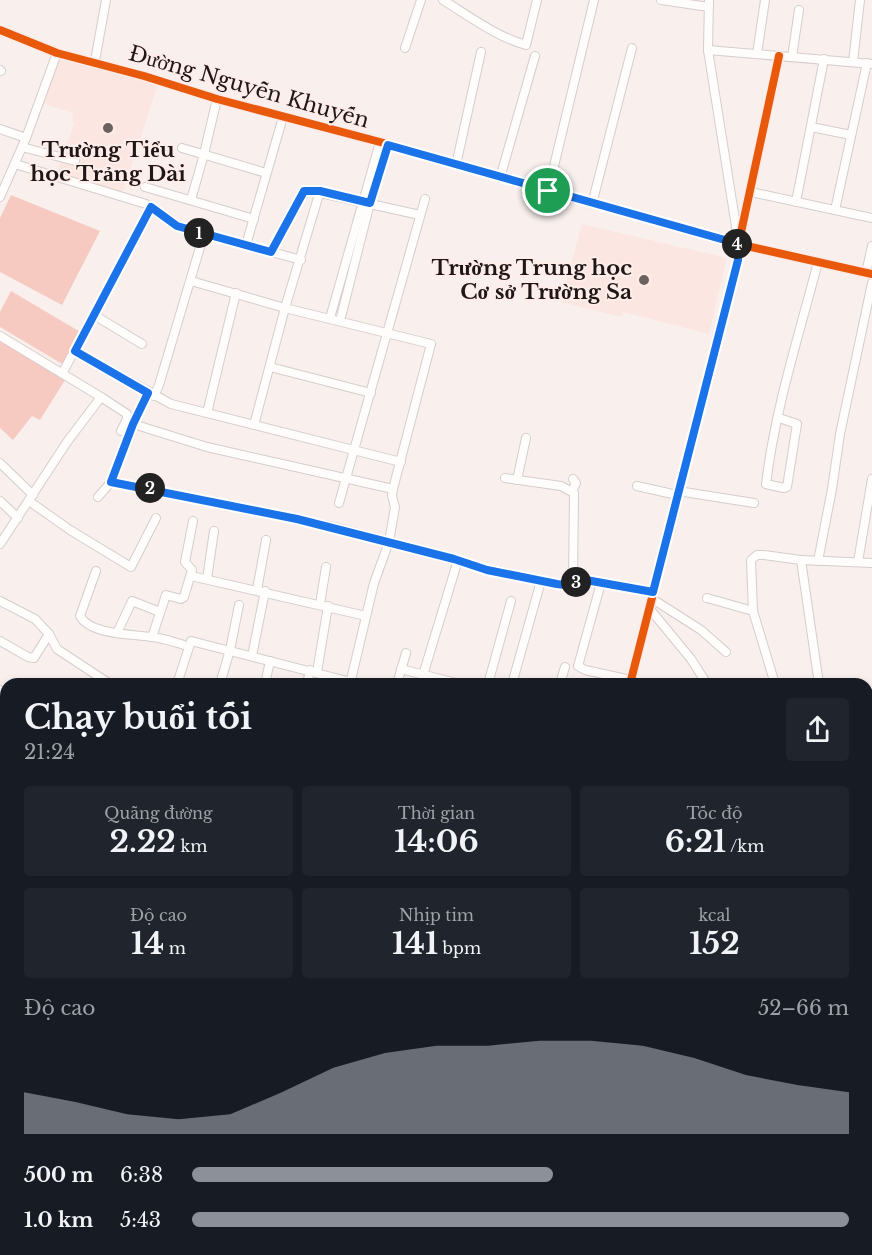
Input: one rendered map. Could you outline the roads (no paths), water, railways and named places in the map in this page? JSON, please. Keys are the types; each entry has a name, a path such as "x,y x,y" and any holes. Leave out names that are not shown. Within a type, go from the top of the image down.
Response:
{"street":[{"path":"95,61 106,0"},
{"path":"405,48 421,0"},
{"path":"443,0 494,30 526,45 537,0"},
{"path":"548,191 594,0"},
{"path":"661,0 709,4 708,50 739,243"},
{"path":"757,54 765,0"},
{"path":"853,62 860,0"},
{"path":"792,57 800,10"},
{"name":"Đường Nguyễn Khuyến","path":"0,30 57,53 95,61 217,99 592,204 739,243 869,273"},
{"path":"592,204 632,48"},
{"path":"708,50 869,63 835,210"},
{"path":"456,165 481,52"},
{"path":"0,197 26,138 57,53"},
{"path":"500,178 535,56"},
{"path":"632,678 738,260 739,243 779,56"},
{"path":"569,59 579,62"},
{"path":"796,201 824,59"},
{"path":"190,200 217,99"},
{"path":"246,245 283,117"},
{"path":"811,127 851,135"},
{"path":"0,129 26,138"},
{"path":"330,318 384,144"},
{"path":"22,147 75,161"},
{"path":"182,148 266,173"},
{"path":"15,164 146,204 177,226 301,260"},
{"path":"145,187 254,219"},
{"path":"271,252 302,193 307,190 320,191 420,215"},
{"path":"254,425 285,308 320,191"},
{"path":"751,192 872,218"},
{"path":"339,503 425,199"},
{"path":"340,321 366,202"},
{"path":"63,372 151,207"},
{"path":"98,497 111,482 133,424 159,385 204,234"},
{"path":"869,273 872,246"},
{"path":"779,418 796,422 798,425 784,488 768,485 766,482 768,462 779,418 818,262"},
{"path":"191,281 285,308 431,344 393,489 395,507 389,542 374,583 352,678"},
{"path":"818,561 840,434 872,283"},
{"path":"207,412 236,294"},
{"path":"94,315 142,344"},
{"path":"0,336 63,372 127,414 121,431"},
{"path":"75,351 171,404 401,462"},
{"path":"270,367 370,393"},
{"path":"0,544 67,442 101,397"},
{"path":"133,424 207,447 393,489"},
{"path":"517,480 526,438"},
{"path":"0,463 31,498 70,530 131,567 156,518"},
{"path":"506,478 561,486 576,484 573,582"},
{"path":"858,562 872,479"},
{"path":"111,482 297,519 458,560 487,570 565,585 586,580 652,595 701,630 726,652"},
{"path":"637,486 754,503"},
{"path":"0,501 18,518"},
{"path":"152,637 166,595 183,598 191,576 192,568 185,562 193,521"},
{"path":"207,579 214,531"},
{"path":"252,656 266,540"},
{"path":"773,678 753,611 751,560 757,555 764,555 801,560 872,563"},
{"path":"423,675 458,560"},
{"path":"801,560 818,678"},
{"path":"310,678 314,671 324,605 326,567"},
{"path":"96,571 81,619 117,633 152,637 188,646"},
{"path":"191,576 261,590 366,616"},
{"path":"515,678 541,581"},
{"path":"601,583 578,666 616,678"},
{"path":"707,598 753,611"},
{"path":"117,633 130,602 134,601 160,612"},
{"path":"490,678 511,601"},
{"path":"0,602 35,619 49,634 57,649 101,678"},
{"path":"222,678 239,605"},
{"path":"649,608 691,658 703,678"},
{"path":"0,641 28,657 36,657 49,634"},
{"path":"179,678 191,641 336,678"},
{"path":"399,678 406,653"},
{"path":"266,678 270,661"},
{"path":"562,678 566,667"},
{"path":"401,669 435,678"}],"place":[{"name":"Trường Tiểu học Trảng Dài","path":"108,128"},
{"name":"Trường Trung học Cơ sở Trường Sa","path":"644,280"}]}
